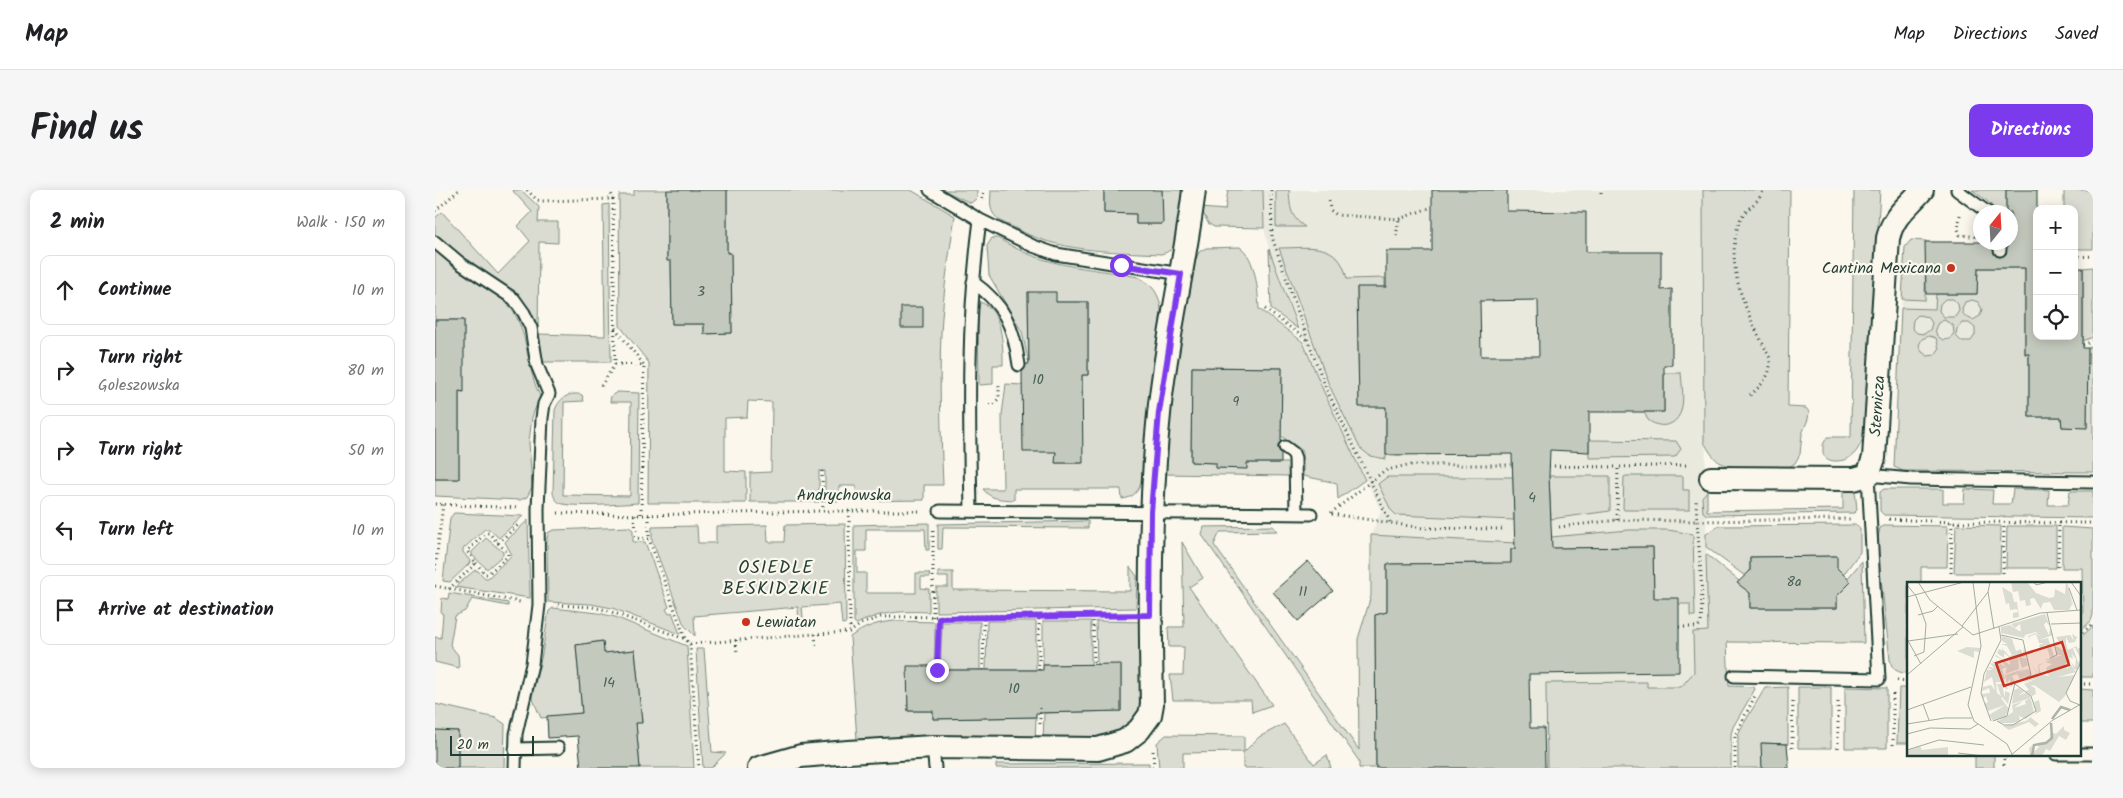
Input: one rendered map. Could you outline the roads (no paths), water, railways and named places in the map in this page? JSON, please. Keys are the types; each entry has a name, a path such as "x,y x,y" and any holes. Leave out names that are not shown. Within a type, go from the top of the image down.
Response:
{"street":[{"path":"759,768 801,756 828,754 934,758 1098,749 1125,741 1145,724 1152,704 1150,615 1151,512 1159,412 1188,238 1194,190"},
{"name":"Sternicza","path":"1868,475 1874,458 1888,238 1898,214 1922,190"},
{"path":"1701,478 1813,480 1853,479 1868,475"}],"lane":[{"path":"930,190 980,220 1033,246 1056,254 1181,274"},
{"path":"1957,190 1977,205"},
{"path":"971,511 970,314 980,220"},
{"path":"435,242 460,262 514,299 524,313 531,328 537,365 549,394 544,404 542,418 538,509 539,605 532,664 519,716 515,768"},
{"path":"973,282 988,293 1004,314 1014,338 1019,364"},
{"path":"1285,447 1293,453 1295,458 1296,514"},
{"path":"1734,676 1879,679 1868,475 1911,479 2093,482"},
{"path":"937,511 1311,514"},
{"path":"515,749 558,748"}],"place":[{"name":"Cantina Mexicana","path":"1951,268"},
{"name":"Lewiatan","path":"746,622"}],"district":[{"name":"OSIEDLE BESKIDZKIE","path":"776,578"}]}
